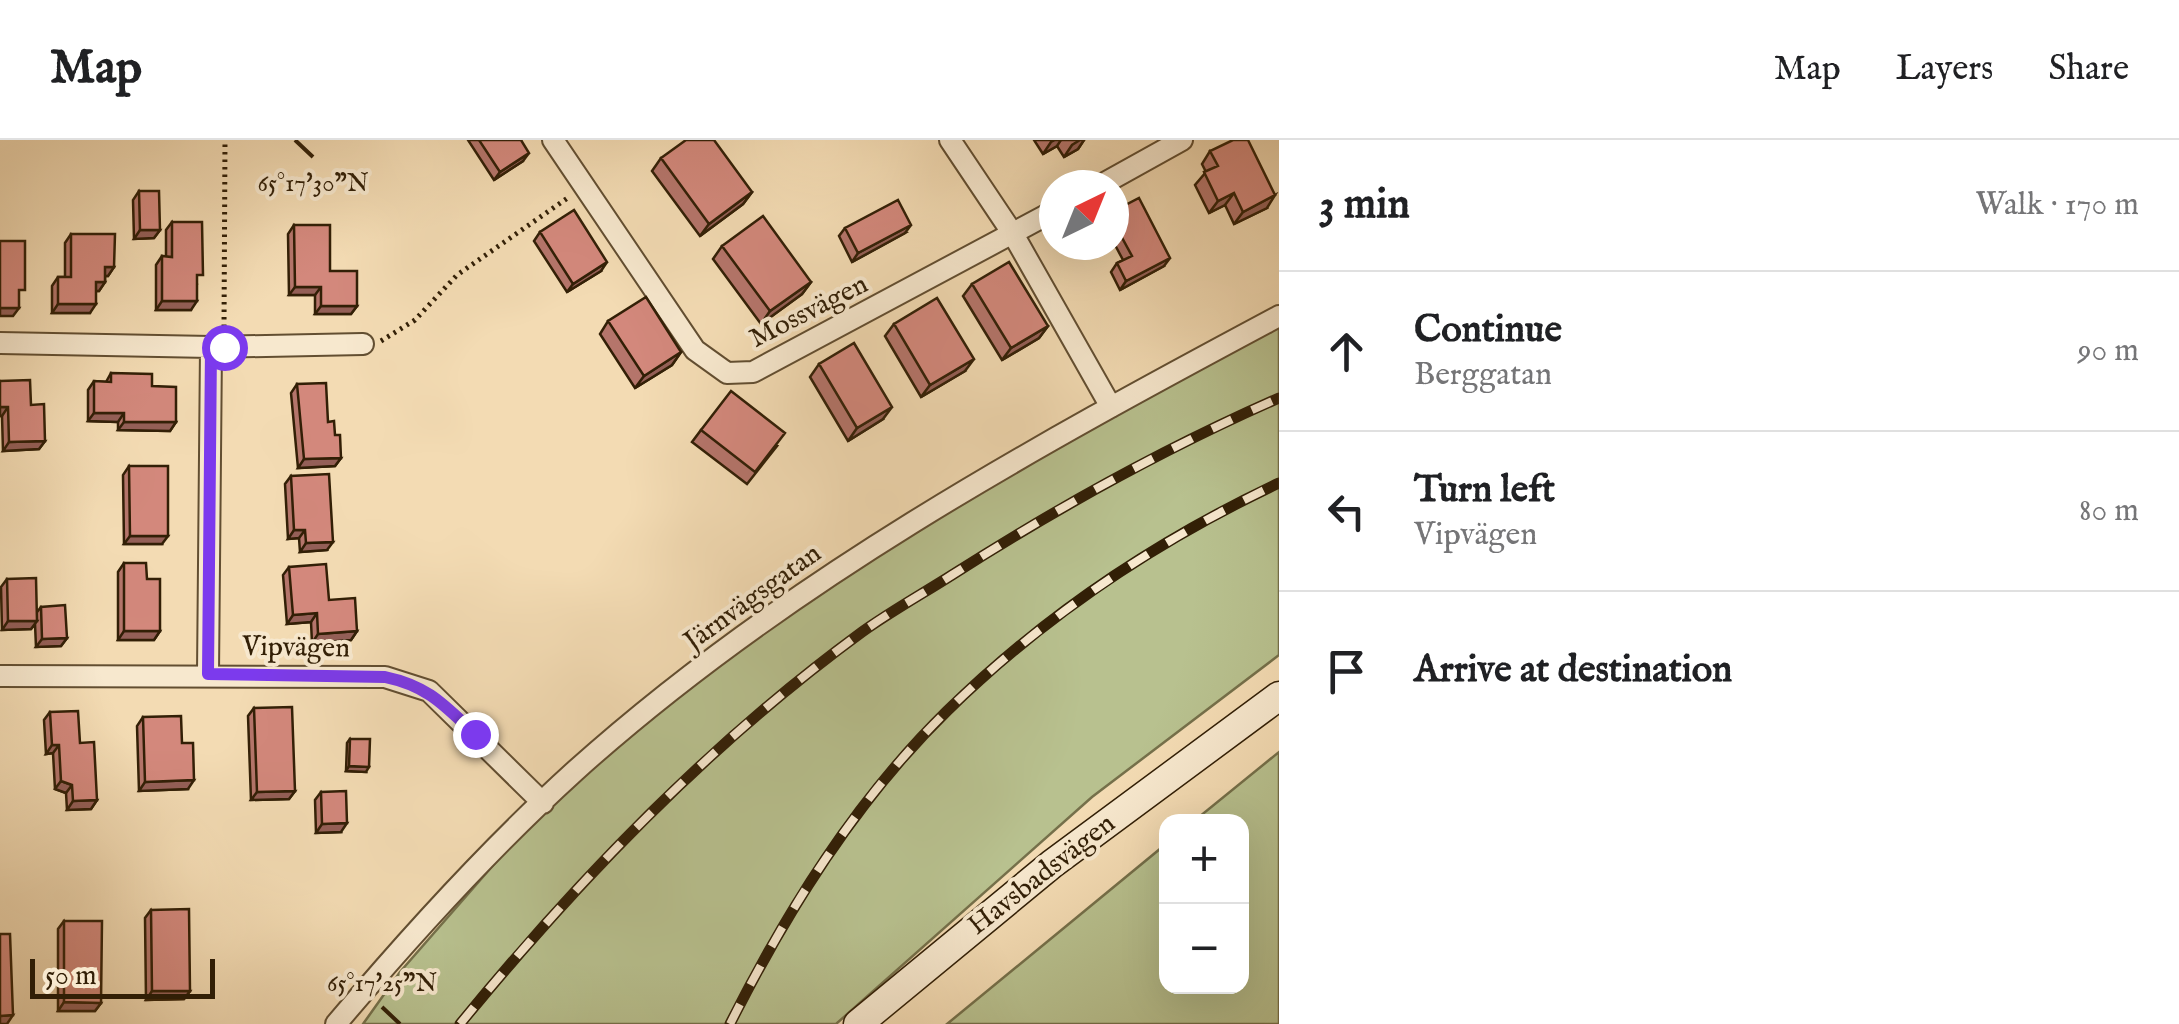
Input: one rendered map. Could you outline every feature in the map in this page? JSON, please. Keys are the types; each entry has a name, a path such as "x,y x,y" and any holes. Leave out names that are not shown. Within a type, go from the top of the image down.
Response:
{"main road":[{"name":"Havsbadsvägen","path":"858,1024 1052,864 1279,696"}],"street":[{"name":"Mossvägen","path":"553,140 696,350 727,373 753,372 770,364 1039,219"},
{"path":"950,140 1013,234 1111,407"},
{"path":"1128,170 1182,140"},
{"name":"Järnvägsgatan","path":"336,1024 427,920 543,803 675,688 818,583 986,476 1279,316"},
{"path":"0,342 218,347 363,344"},
{"path":"208,674 218,347"},
{"name":"Vipvägen","path":"0,676 385,677 429,691 543,803"}],"path":[{"path":"218,347 225,140"},
{"path":"363,344 382,341 399,332 457,275 583,187"}],"green space":[{"path":"1279,313 1279,655 1092,797 836,1024 363,1024 400,972 557,792 707,659 873,547"},
{"path":"1279,752 1279,1024 947,1024 1159,850 1159,994 1249,994 1249,814 1203,814"}],"building":[{"path":"479,140 521,140 529,153 500,172"},
{"path":"686,140 714,140 752,192 709,224 661,158"},
{"path":"1233,140 1248,140 1275,195 1243,212 1234,193 1218,201 1204,172 1218,166 1210,151"},
{"path":"139,191 159,191 160,230 140,230"},
{"path":"1139,198 1170,258 1126,281 1117,263 1132,256 1129,203"},
{"path":"898,200 911,225 858,253 845,228"},
{"path":"574,210 607,262 573,284 540,232"},
{"path":"763,216 811,282 770,311 722,246"},
{"path":"172,222 202,222 203,275 197,275 197,301 162,301 162,256 172,257"},
{"path":"294,225 330,225 330,271 357,271 357,306 321,306 321,287 295,287"},
{"path":"71,234 115,234 114,267 105,267 105,282 96,282 96,304 58,304 58,277 71,277"},
{"path":"0,241 25,241 25,290 19,290 19,308 0,308"},
{"path":"1009,262 1048,326 1011,348 972,284"},
{"path":"646,297 681,352 644,376 608,321"},
{"path":"937,298 974,359 930,385 894,324"},
{"path":"854,343 892,407 857,428 819,364"},
{"path":"111,373 152,374 152,386 176,387 176,422 124,422 124,413 94,413 94,381 111,382"},
{"path":"30,380 31,405 44,404 45,441 9,442 8,407 0,407 0,381"},
{"path":"326,383 328,422 334,421 335,435 340,435 341,458 304,459 297,384"},
{"path":"731,391 785,433 755,472 701,430"},
{"path":"129,466 168,466 168,536 130,536"},
{"path":"329,474 333,542 306,543 305,530 294,530 291,476"},
{"path":"124,563 146,563 147,579 160,579 160,631 124,631"},
{"path":"326,564 329,600 355,598 357,631 318,634 317,613 293,615 289,567"},
{"path":"36,578 37,621 8,621 7,579"},
{"path":"65,605 67,638 42,639 41,607"},
{"path":"292,707 295,791 257,792 254,708"},
{"path":"78,711 80,743 94,742 97,800 73,801 72,785 61,781 59,745 52,745 50,712"},
{"path":"181,716 182,743 193,743 194,780 145,782 143,717"},
{"path":"350,739 370,739 369,767 349,766"},
{"path":"346,791 347,823 322,824 321,792"},
{"path":"189,909 190,991 152,991 151,910"},
{"path":"64,921 102,921 101,1003 64,1002"},
{"path":"0,934 10,934 13,1015 0,1016"}],"railway":[{"path":"460,1024 552,917 649,815 752,720 862,632 1112,480 1279,398"},
{"path":"730,1024 775,940 853,819 947,711 1022,644 1104,583 1190,529 1279,483"}],"route":[{"path":"224,347 211,347 208,674 385,677 403,681 429,691 475,734"}]}
